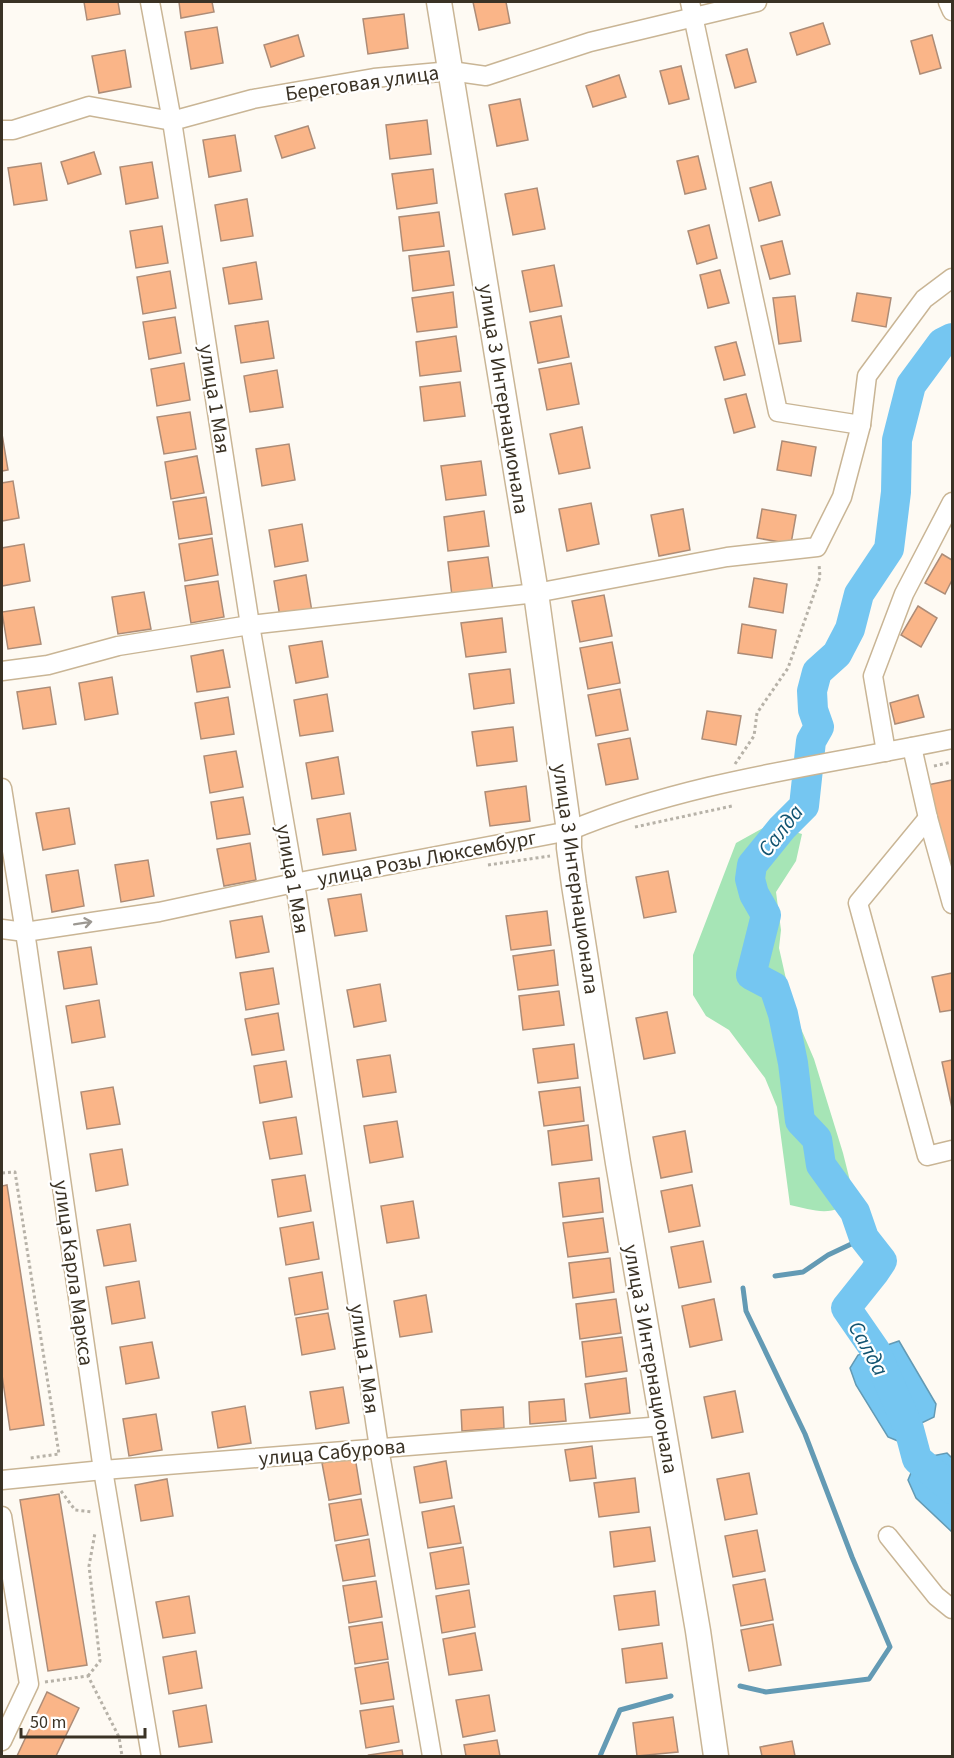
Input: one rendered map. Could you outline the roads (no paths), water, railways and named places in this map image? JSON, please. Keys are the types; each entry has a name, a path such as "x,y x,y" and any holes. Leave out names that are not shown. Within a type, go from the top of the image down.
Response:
{"main road":[{"name":"улица 3 Интернационала","path":"439,2 536,593 578,908 698,1631 716,1756"}],"street":[{"name":"улица 1 Мая","path":"150,2 172,121 250,626 294,883 379,1448 432,1756"},
{"name":"Береговая улица","path":"2,130 13,130 88,106 172,121 253,99 374,78 451,71 486,76 691,10 757,2"},
{"path":"948,2 952,11"},
{"path":"691,10 778,412 861,425"},
{"path":"2,671 48,665 118,646 250,626 536,593 728,557 817,547 842,497 861,425 867,376 924,299 952,278"},
{"path":"886,752 873,676 904,594 952,502"},
{"name":"улица Розы Люксембург","path":"2,929 25,932 159,912 294,883 569,831 600,818 723,783 952,739"},
{"path":"912,747 928,818 952,904"},
{"name":"улица Карла Маркса","path":"2,788 103,1470 104,1512 151,1756"},
{"path":"928,818 858,903 927,1156 952,1150"},
{"name":"улица Сабурова","path":"2,1480 663,1426"},
{"path":"2,1516 29,1684 2,1742"},
{"path":"888,1536 936,1596 952,1608"}],"water":[{"path":"899,1341 936,1404 934,1417 909,1429 898,1441 888,1437 856,1385 850,1368 858,1355"},
{"path":"947,1453 952,1458 952,1532 916,1498 908,1480 917,1459"}],"waterway":[{"name":"Салда","path":"952,338 942,343 911,385 897,440 896,492 889,549 859,594 850,629 837,654 817,672 812,691 813,710 819,727 811,741 804,806 782,828 752,865 750,879 754,894 766,915 751,975 774,987 783,1014 793,1063 800,1121 817,1139 821,1165 855,1212 864,1238 882,1261 846,1308 875,1350 909,1429 917,1459 952,1489"},
{"path":"775,1276 803,1272 828,1255 864,1238"},
{"path":"740,1686 766,1692 869,1679 890,1647 852,1557 805,1434 746,1311 743,1288"},
{"path":"600,1756 620,1710 671,1696"}]}
